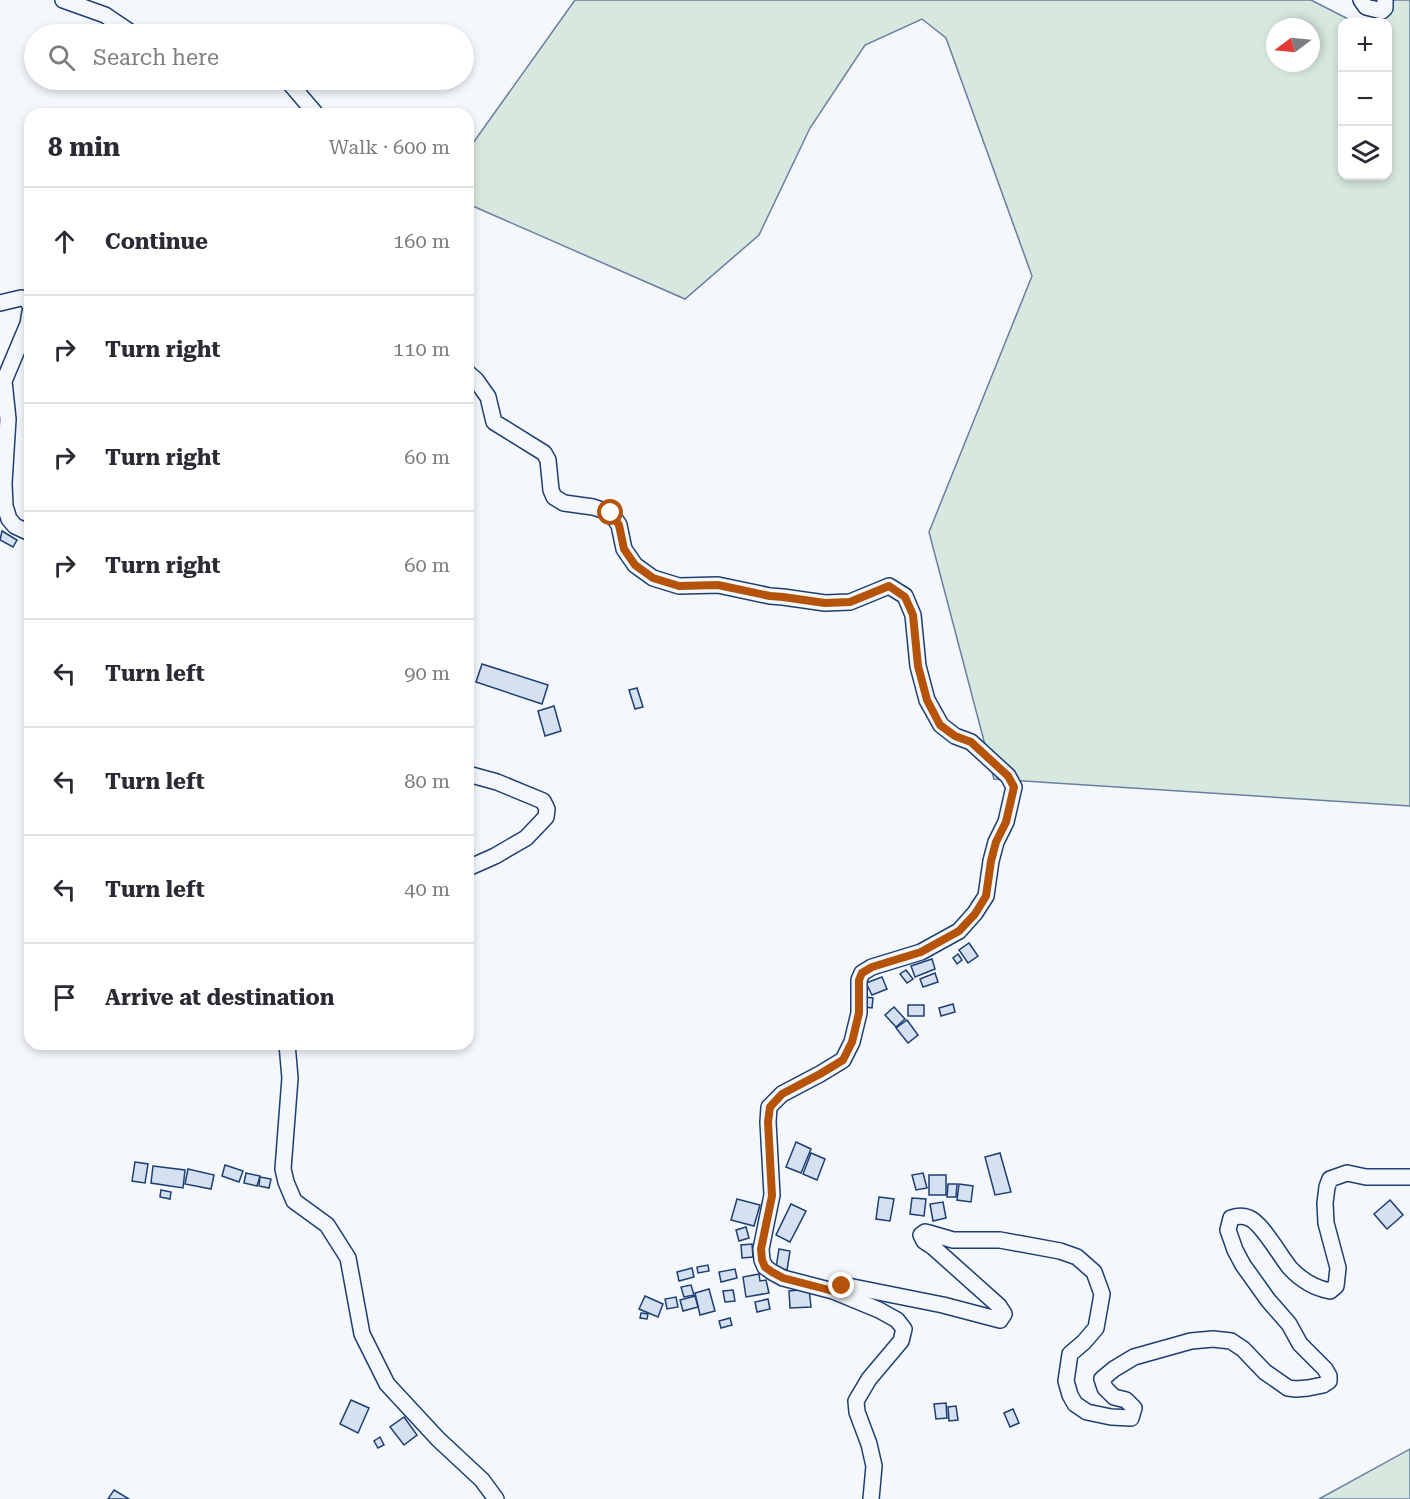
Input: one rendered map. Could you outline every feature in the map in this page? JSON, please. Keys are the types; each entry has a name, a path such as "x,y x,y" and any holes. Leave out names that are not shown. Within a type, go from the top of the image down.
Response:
{"street":[{"path":"63,0 105,15 118,24"},
{"path":"1360,0 1366,7 1382,11 1385,8 1385,0"},
{"path":"296,90 311,108"},
{"path":"0,303 11,299 24,299"},
{"path":"24,334 4,381 8,419 4,483 5,506 9,519 15,526 24,530"},
{"path":"474,378 489,397 494,422 544,453 548,460 551,490 554,497 564,503 593,507 611,513 619,525 624,549 635,565 653,578 679,586 718,585 770,596 825,603 850,602 889,586 905,597 913,615 918,666 927,700 940,725 955,736 971,742 1008,776 1014,787 1006,822 996,842 991,861 986,896 975,914 959,931 921,952 872,967 862,973 859,980 859,1013 852,1042 843,1060 782,1094 770,1107 768,1122 772,1196 761,1249 765,1267 783,1278 833,1291 879,1310 897,1320 904,1329 901,1341 869,1379 856,1401 857,1412 869,1444 874,1466 871,1499"},
{"path":"474,776 497,782 543,801 547,809 546,817 526,838 474,865"},
{"path":"288,1050 290,1078 283,1169 294,1201 327,1225 348,1258 362,1334 387,1384 438,1439 482,1480 496,1499"},
{"path":"833,1291 838,1284 944,1305 1000,1320 1004,1314 999,1306 933,1246 924,1241 921,1234 925,1232 953,1240 1000,1240 1060,1251 1077,1257 1094,1272 1102,1294 1096,1328 1070,1354 1065,1381 1075,1404 1087,1412 1131,1418 1134,1408 1126,1400 1114,1397 1102,1379 1134,1357 1191,1341 1213,1339 1231,1341 1243,1349 1265,1372 1288,1388 1302,1389 1323,1385 1329,1381 1325,1369 1300,1344 1289,1324 1268,1300 1239,1257 1228,1230 1231,1218 1238,1215 1250,1218 1262,1229 1292,1270 1318,1289 1330,1292 1336,1286 1338,1268 1326,1223 1325,1203 1330,1179 1347,1173 1366,1177 1410,1177"}],"shaded area":[{"path":"575,0 1311,0 1346,18 1338,18 1338,180 1392,180 1392,18 1383,18 1394,0 1410,0 1410,806 994,779 929,532 1032,276 946,38 922,19 865,45 810,128 759,235 685,299 474,207 474,142"},
{"path":"1410,1449 1410,1499 1319,1499"}],"building":[{"path":"2,531 17,540 13,547 0,540"},
{"path":"482,664 548,685 542,704 476,682"},
{"path":"637,688 643,707 635,709 629,690"},
{"path":"554,706 561,731 545,736 538,711"},
{"path":"969,943 978,956 968,963 959,950"},
{"path":"958,954 962,960 957,964 953,958"},
{"path":"932,959 935,969 915,977 911,966"},
{"path":"906,970 913,979 907,983 900,974"},
{"path":"935,973 938,982 923,987 920,979"},
{"path":"882,977 887,989 872,995 866,983"},
{"path":"865,997 873,998 872,1008 865,1007"},
{"path":"953,1004 955,1012 941,1016 939,1008"},
{"path":"908,1005 924,1005 924,1016 908,1016"},
{"path":"894,1007 905,1019 896,1027 885,1015"},
{"path":"907,1020 918,1035 908,1043 896,1028"},
{"path":"796,1142 811,1149 801,1173 786,1167"},
{"path":"811,1153 825,1159 817,1180 803,1174"},
{"path":"1000,1153 1011,1192 995,1195 985,1157"},
{"path":"135,1162 148,1164 145,1183 132,1181"},
{"path":"225,1165 243,1171 239,1182 222,1176"},
{"path":"153,1166 185,1170 183,1188 151,1183"},
{"path":"188,1169 214,1175 211,1189 185,1184"},
{"path":"246,1173 260,1176 257,1186 244,1183"},
{"path":"923,1173 927,1188 916,1190 912,1175"},
{"path":"929,1175 946,1175 946,1195 929,1195"},
{"path":"260,1177 271,1179 269,1188 259,1186"},
{"path":"948,1184 957,1184 956,1197 947,1197"},
{"path":"959,1184 973,1186 971,1202 957,1200"},
{"path":"161,1190 171,1192 170,1199 160,1197"},
{"path":"879,1197 894,1199 890,1221 876,1219"},
{"path":"912,1198 926,1199 924,1216 910,1214"},
{"path":"737,1199 760,1205 754,1226 731,1220"},
{"path":"1390,1200 1403,1215 1387,1229 1374,1214"},
{"path":"943,1202 946,1218 933,1221 930,1204"},
{"path":"791,1204 806,1211 790,1242 776,1235"},
{"path":"746,1227 749,1238 739,1241 736,1230"},
{"path":"752,1244 753,1257 742,1258 741,1245"},
{"path":"779,1249 790,1251 787,1270 776,1268"},
{"path":"708,1265 709,1271 698,1273 697,1267"},
{"path":"692,1268 694,1277 679,1281 677,1272"},
{"path":"735,1269 737,1278 721,1282 719,1272"},
{"path":"759,1274 760,1281 766,1280 769,1293 746,1297 743,1277"},
{"path":"691,1285 694,1295 684,1297 681,1287"},
{"path":"709,1289 715,1311 700,1315 695,1293"},
{"path":"809,1289 811,1307 790,1308 789,1291"},
{"path":"733,1290 735,1301 725,1302 723,1291"},
{"path":"645,1296 663,1304 658,1317 639,1309"},
{"path":"695,1296 698,1307 683,1311 680,1300"},
{"path":"676,1297 678,1307 667,1309 665,1299"},
{"path":"768,1299 770,1309 757,1312 755,1302"},
{"path":"641,1313 648,1314 647,1319 640,1318"},
{"path":"730,1318 732,1325 721,1328 719,1321"},
{"path":"351,1400 369,1408 358,1433 340,1424"},
{"path":"946,1403 947,1418 936,1419 934,1404"},
{"path":"956,1406 958,1420 949,1421 948,1407"},
{"path":"1013,1409 1019,1423 1010,1427 1004,1413"},
{"path":"404,1417 417,1435 404,1445 390,1427"},
{"path":"380,1437 384,1445 378,1448 374,1441"},
{"path":"114,1490 129,1499 108,1499"}],"route":[{"path":"611,513 619,525 624,549 635,565 653,578 679,586 718,585 770,596 825,603 850,602 889,586 905,597 913,615 918,666 927,700 940,725 955,736 971,742 1008,776 1014,787 1006,822 996,842 991,861 986,896 975,914 959,931 921,952 872,967 862,973 859,980 859,1013 852,1042 843,1060 782,1094 770,1107 768,1122 772,1196 761,1249 762,1260 765,1267 783,1278 833,1291 838,1284 842,1286"}]}
